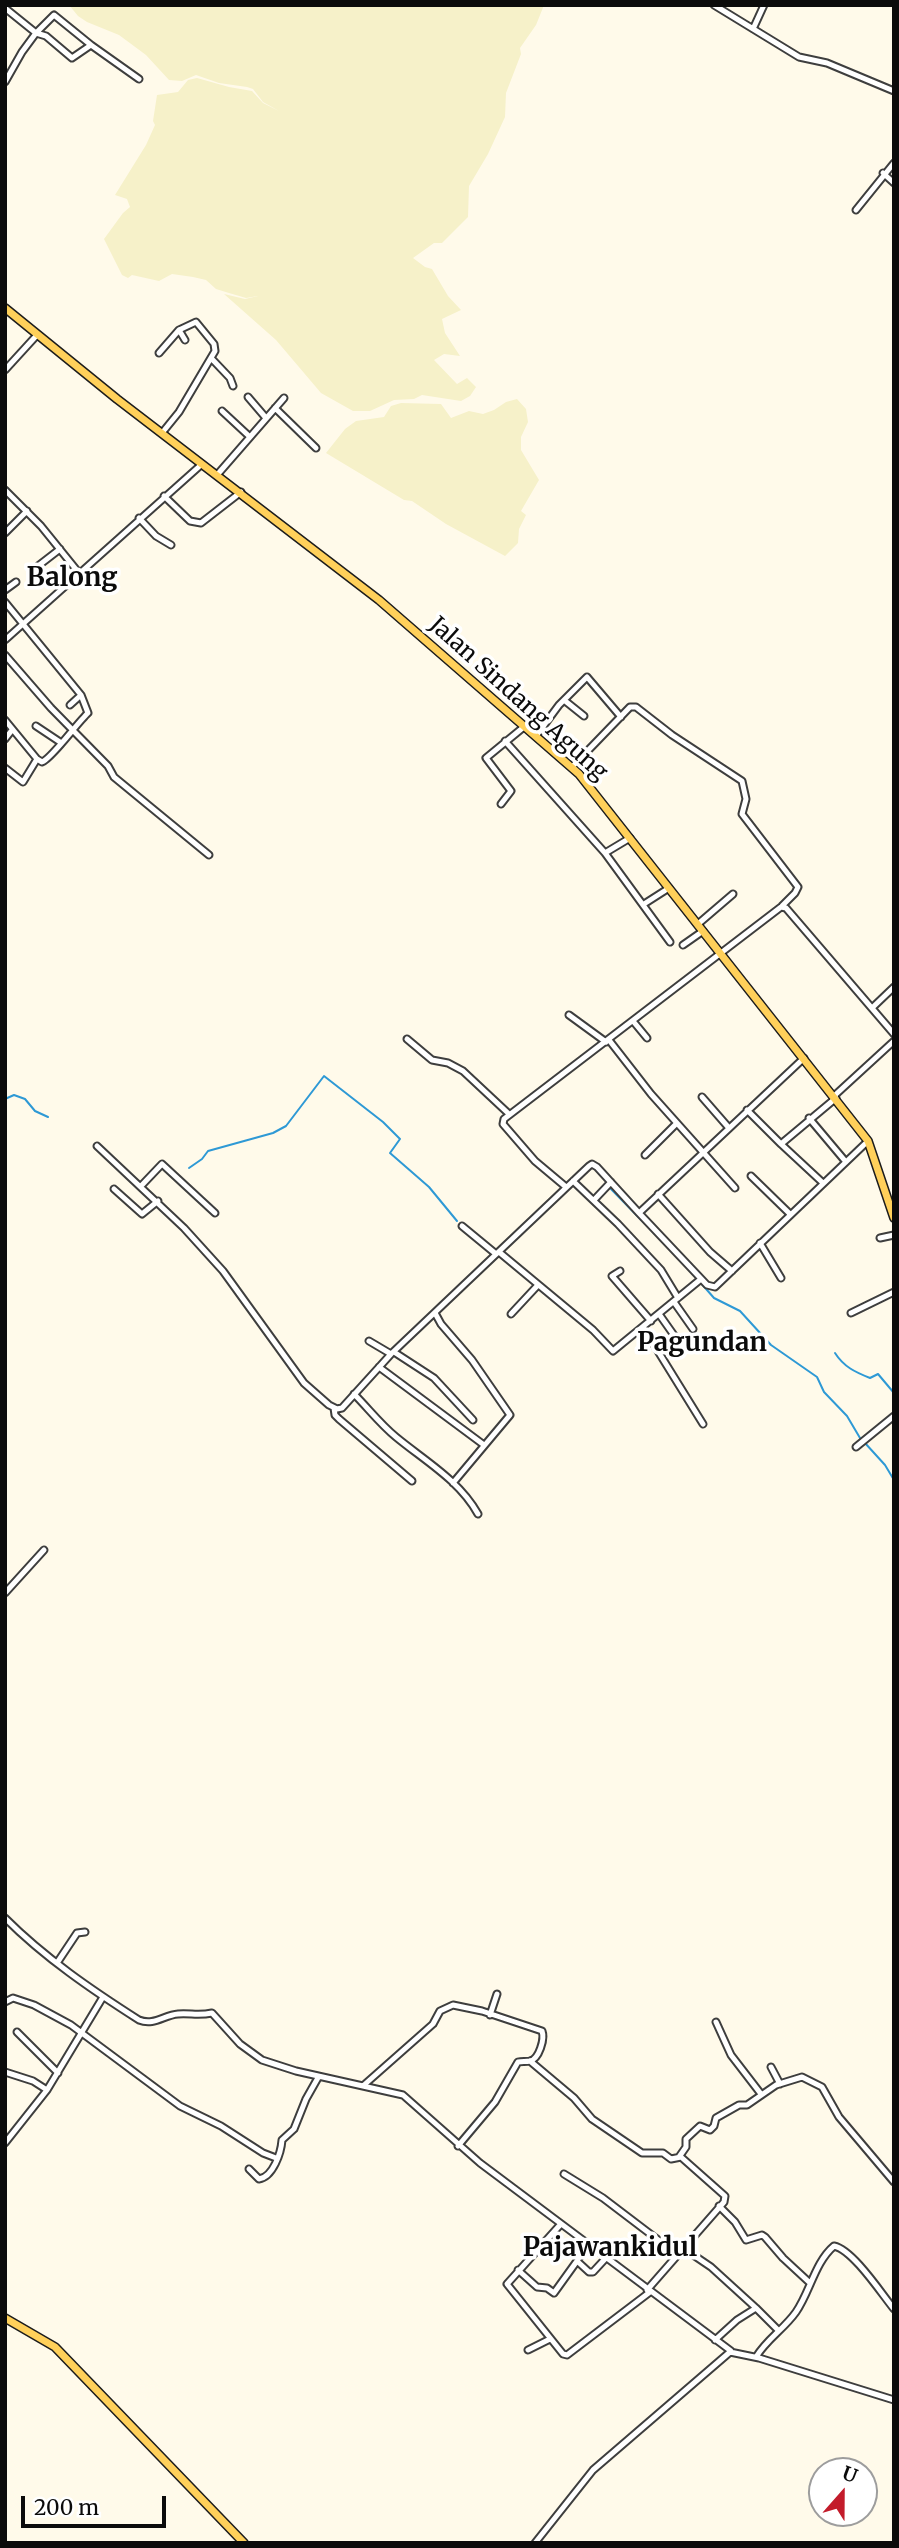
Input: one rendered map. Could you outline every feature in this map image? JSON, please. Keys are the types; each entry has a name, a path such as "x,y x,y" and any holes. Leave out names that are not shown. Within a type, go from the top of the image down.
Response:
{"main road":[{"name":"Jalan Sindang Agung","path":"5,308 379,600 572,768 868,1141 894,1218"},
{"path":"5,2318 55,2347 244,2543"}],"street":[{"path":"753,29 764,5"},
{"path":"718,6 799,57 835,66 894,91"},
{"path":"5,8 72,58 91,45"},
{"path":"5,82 22,52 54,15 139,79"},
{"path":"856,210 883,173 894,163"},
{"path":"883,173 894,183"},
{"path":"159,353 179,330 196,322 214,344 215,351 179,412 162,433"},
{"path":"179,330 185,341"},
{"path":"5,370 37,335"},
{"path":"211,358 230,378 233,386"},
{"path":"248,397 266,418"},
{"path":"217,475 284,398"},
{"path":"275,408 316,448"},
{"path":"222,411 250,437"},
{"path":"5,640 202,464"},
{"path":"5,491 27,511 79,573"},
{"path":"164,496 187,519 198,523 208,520 241,492"},
{"path":"5,533 27,511"},
{"path":"139,518 156,536 171,545"},
{"path":"38,566 60,550"},
{"path":"5,590 16,582"},
{"path":"5,602 81,695 89,711 60,742 47,761 43,762 37,759 5,720"},
{"path":"5,655 108,766 114,777 209,855"},
{"path":"536,736 564,700 588,677 621,717"},
{"path":"70,705 81,695"},
{"path":"564,700 584,716"},
{"path":"566,1187 535,1161 503,1121 782,906 798,887 743,816 746,799 739,778 671,736 636,707 631,706 572,768"},
{"path":"36,726 60,742"},
{"path":"501,804 511,791 486,758 525,726"},
{"path":"5,739 12,730"},
{"path":"505,741 605,853 670,942"},
{"path":"5,768 23,782 37,759"},
{"path":"605,853 630,838"},
{"path":"644,904 669,888"},
{"path":"698,924 733,894"},
{"path":"782,906 894,1034"},
{"path":"682,945 704,931"},
{"path":"872,1008 894,987"},
{"path":"569,1015 607,1041 735,1188"},
{"path":"633,1021 647,1038"},
{"path":"407,1039 432,1060 448,1063 463,1071 509,1114"},
{"path":"781,1144 894,1041"},
{"path":"639,1213 804,1058"},
{"path":"702,1097 729,1128"},
{"path":"747,1110 824,1183"},
{"path":"809,1118 846,1161"},
{"path":"645,1154 677,1123"},
{"path":"97,1146 142,1185 223,1271 304,1382 334,1408 342,1408 392,1353 592,1164 608,1184 709,1287 715,1287 868,1141"},
{"path":"142,1185 162,1164 215,1213"},
{"path":"751,1176 790,1214"},
{"path":"573,1181 661,1270 693,1329"},
{"path":"594,1200 608,1184"},
{"path":"114,1189 142,1214 158,1201"},
{"path":"658,1194 710,1252 732,1271"},
{"path":"461,1226 538,1285 613,1351 701,1279"},
{"path":"880,1238 894,1235"},
{"path":"760,1244 781,1278"},
{"path":"620,1271 612,1276 651,1321"},
{"path":"511,1314 538,1285"},
{"path":"851,1313 894,1292"},
{"path":"435,1313 509,1413 508,1418 453,1483"},
{"path":"659,1314 683,1349"},
{"path":"643,1327 703,1424"},
{"path":"369,1341 434,1378 473,1420"},
{"path":"379,1367 484,1445"},
{"path":"354,1394 397,1438 466,1494 478,1514"},
{"path":"334,1408 335,1415 412,1481"},
{"path":"856,1447 894,1416"},
{"path":"5,1594 44,1550"},
{"path":"5,1918 57,1963 103,1997 147,2023 175,2014 196,2016 212,2013 229,2034 252,2055 285,2068 403,2095 458,2146 731,2351 894,2400"},
{"path":"57,1963 77,1933 85,1932"},
{"path":"491,2015 497,1994"},
{"path":"5,2143 47,2090 103,1997"},
{"path":"6,1999 34,2005 71,2025 180,2106 221,2126 262,2153 276,2158"},
{"path":"364,2085 429,2028 440,2011 449,2005 459,2005 542,2031 544,2040 530,2061"},
{"path":"716,2022 731,2055 761,2094"},
{"path":"17,2032 58,2073"},
{"path":"458,2146 495,2102 518,2062 530,2061 574,2098 592,2119 646,2154 663,2153 671,2159 684,2158 725,2196 725,2200 649,2291 567,2355 550,2339 508,2286 508,2281 560,2225"},
{"path":"771,2067 780,2084"},
{"path":"5,2072 33,2081 47,2090"},
{"path":"249,2169 262,2180 274,2168 282,2148 282,2140 294,2129 306,2099 320,2076"},
{"path":"679,2157 686,2147 686,2138 700,2126 709,2130 714,2126 716,2118 739,2105 746,2105 780,2084 802,2077 822,2087 839,2117 894,2182"},
{"path":"564,2174 603,2198 678,2255"},
{"path":"719,2206 735,2222 745,2239 765,2236 783,2258 810,2283"},
{"path":"518,2270 537,2287 548,2288 554,2293 587,2245"},
{"path":"755,2357 796,2312 828,2252 836,2245 864,2271 894,2309"},
{"path":"683,2248 711,2267 778,2330"},
{"path":"577,2261 591,2273 605,2259"},
{"path":"715,2340 737,2320 757,2308"},
{"path":"528,2350 550,2339"},
{"path":"535,2543 593,2470 731,2351"}],"shaded area":[{"path":"69,5 544,5 536,25 520,48 521,54 506,93 505,117 469,186 468,217 442,243 434,243 413,258 432,269 448,296 461,310 442,319 445,333 460,356 444,354 434,360 457,384 467,378 476,387 470,396 461,401 422,395 414,399 394,400 370,411 353,411 321,393 276,340 224,294 245,299 258,296 246,298 216,289 206,280 193,277 172,274 159,281 122,275 104,239 130,207 127,199 115,195 146,145 155,125 153,121 157,95 178,92 188,80 197,78 252,91 263,103 279,111 263,102 253,89 247,87 219,83 196,75 182,81 169,80 146,55 119,35 87,22"},
{"path":"517,399 526,409 528,422 521,437 521,450 539,480 521,511 526,515 519,529 518,543 505,556 326,453 345,429 356,421 384,417 391,406 401,403 441,404 451,418 469,411 483,414"}],"waterway":[{"path":"189,1168 208,1151 273,1133 286,1126 324,1076 383,1122 400,1139 390,1153 429,1187 457,1221"},
{"path":"5,1099 14,1095 25,1099 35,1111 48,1117"},
{"path":"610,1188 655,1234"},
{"path":"688,1268 696,1278"},
{"path":"700,1282 714,1298 740,1311 771,1345 817,1377 824,1392 847,1416 860,1438"},
{"path":"835,1353 859,1374 870,1378 878,1374 894,1393"},
{"path":"865,1443 885,1465 894,1480"}],"district":[{"name":"Balong","path":"72,579"},
{"name":"Pagundan","path":"702,1344"},
{"name":"Pajawankidul","path":"610,2249"}]}
